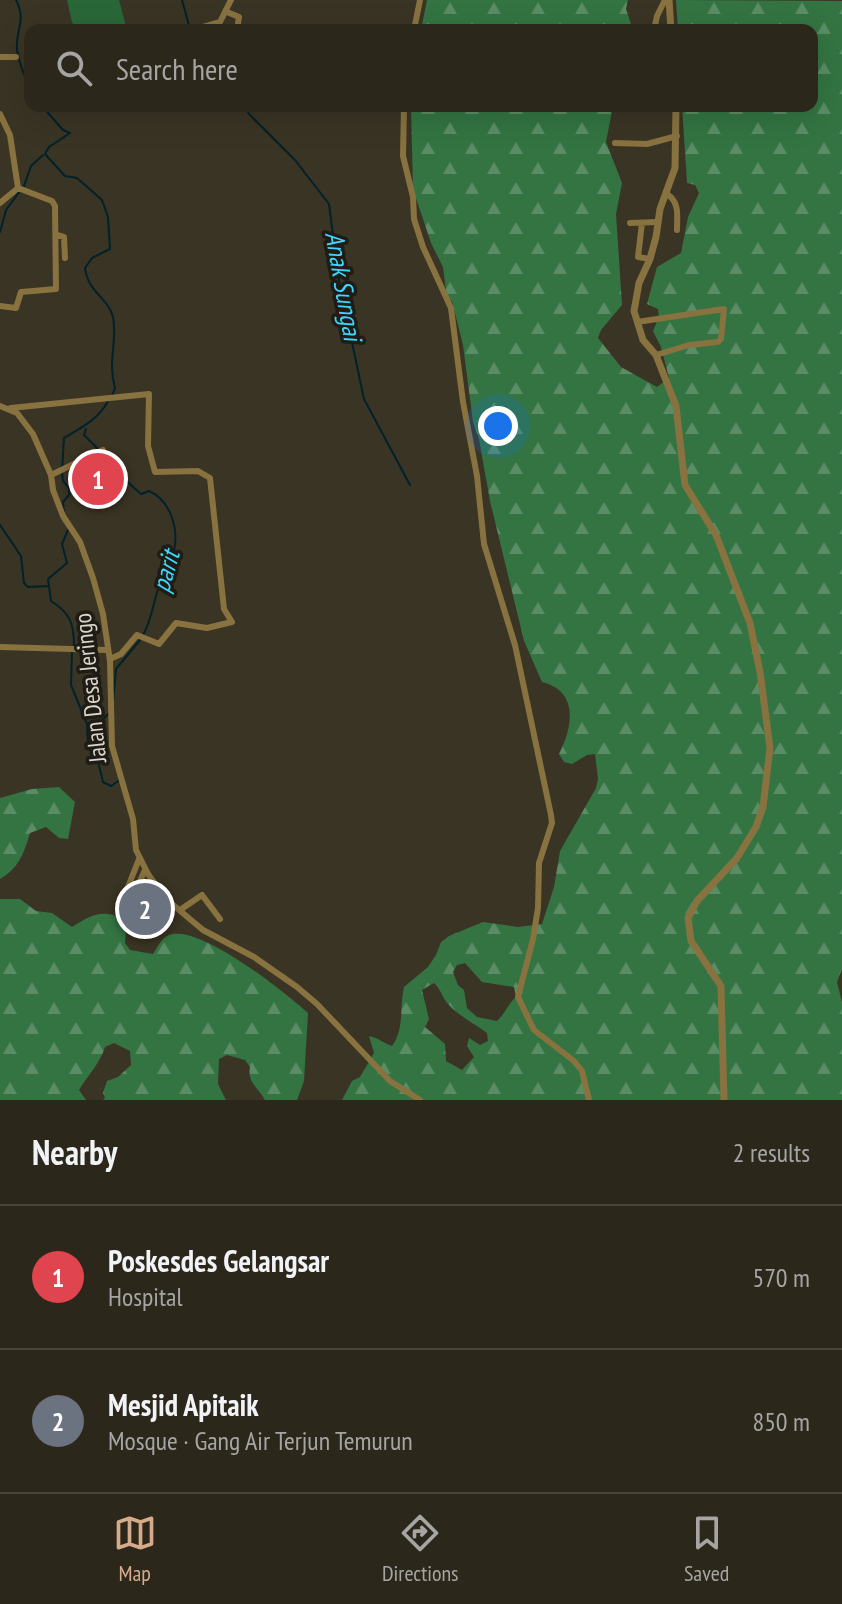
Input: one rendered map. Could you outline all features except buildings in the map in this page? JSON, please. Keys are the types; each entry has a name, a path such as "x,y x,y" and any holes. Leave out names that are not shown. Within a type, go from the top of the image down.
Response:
{"street":[{"path":"213,24 220,22 231,0"},
{"path":"415,24 420,0"},
{"path":"655,24 667,0"},
{"path":"667,0 670,24"},
{"path":"227,12 239,17 238,24"},
{"path":"0,57 16,57"},
{"path":"404,112 403,156 413,197 414,219 423,247 451,308 463,402 477,476 484,544 517,653 551,815 552,823 538,872 539,898 533,939 518,997 534,1030 574,1061 582,1071 589,1100"},
{"path":"676,112 675,168 635,302 637,322 645,343 656,355 678,414 685,485 716,535 750,623 770,748 763,807 756,827 737,858 697,901 688,918 691,941 721,986 724,1100"},
{"path":"0,114 10,135 24,190"},
{"path":"615,143 647,144 677,136"},
{"path":"0,203 24,190"},
{"path":"0,306 16,308 21,292 56,289 54,204 24,190"},
{"path":"667,194 674,199 677,207 677,230"},
{"path":"630,223 658,222"},
{"path":"642,223 638,257 650,259"},
{"path":"57,235 64,237 65,258"},
{"path":"637,322 724,309 721,339 718,342 689,345 656,355"},
{"path":"0,406 11,408 149,394 148,446 154,471 198,471 210,478 224,611 232,622 207,628 176,623 163,642 158,644 135,636 121,654 110,659"},
{"name":"Jalan Desa Jeringo","path":"11,408 28,426 55,473 53,490 63,516 80,542 103,614 110,659 112,746 142,864 166,899 203,930 284,976 317,1004 390,1081 420,1100"},
{"path":"55,473 103,450"},
{"path":"88,457 100,473"},
{"path":"0,647 107,650"},
{"path":"126,892 142,864"},
{"path":"124,904 131,901 142,864"},
{"path":"180,910 202,895 220,919"},
{"path":"149,922 166,899"}],"green space":[{"path":"67,0 119,0 125,24 73,24"},
{"path":"427,0 628,0 626,9 631,24 422,24"},
{"path":"676,0 842,1 842,969 837,982 842,1002 842,1100 342,1100 352,1081 360,1077 374,1053 369,1036 392,1046 400,1025 404,987 428,967 441,942 483,922 518,927 542,924 554,887 560,851 596,788 598,779 595,754 572,764 564,762 559,754 570,722 570,711 562,693 542,682 524,641 473,422 463,345 452,301 447,298 443,267 431,243 413,189 411,112 612,112 606,142 622,183 616,214 622,305 598,338 621,367 657,387 669,378 661,347 653,331 659,317 658,309 647,304 657,267 681,253 688,217 699,193 695,185 687,183 682,112 818,112 818,24 678,24","holes":["465,963 482,982 514,987 516,997 497,1021 477,1017 467,1008 464,990 458,985 453,972 457,965","434,983 453,1009 487,1033 488,1041 480,1045 469,1038 467,1046 474,1057 462,1070 446,1061 445,1044 425,1027 429,1019 422,990"]},
{"path":"59,787 75,802 68,839 59,838 46,827 30,833 20,859 0,879 0,798 32,789"},
{"path":"0,899 20,899 36,911 52,913 72,927 98,914 111,914 127,920 125,943 130,950 153,954 166,936 183,934 200,939 242,962 308,1013 304,1081 297,1100 265,1100 252,1081 250,1067 245,1060 227,1055 219,1059 218,1084 226,1100 103,1100 107,1081 118,1077 131,1065 130,1051 114,1043 105,1047 79,1090 86,1100 0,1100"}],"waterway":[{"path":"16,0 21,14 17,50 24,72"},
{"name":"Anak Sungai","path":"182,0 189,24"},
{"path":"47,112 63,130 70,133 49,147 45,154 65,176 77,178 102,200 108,217 110,249 92,258 85,268 90,283 113,317 112,368 115,388 112,396"},
{"name":"Anak Sungai","path":"248,112 295,160 329,204 339,281 364,399 410,485"},
{"path":"24,186 31,166 43,155"},
{"path":"0,232 6,210 20,191"},
{"path":"64,513 63,502 69,495 62,471 64,438 94,418 108,401"},
{"name":"parit","path":"86,429 84,435 98,449"},
{"name":"parit","path":"103,453 114,470 141,494 149,491 156,495 167,508 174,524 174,551 143,635"},
{"path":"0,525 21,556 24,583 28,587 49,586"},
{"path":"68,530 62,544 67,563 48,579 51,601 70,619 74,646"},
{"name":"parit","path":"113,701 116,669 140,640"},
{"path":"72,652 71,685 87,724 88,746 98,761 103,782 111,786 120,780"},
{"name":"parit","path":"88,736 108,714"}],"place":[{"name":"Poskesdes Gelangsar","path":"98,479"},
{"name":"Mesjid Apitaik","path":"145,909"}]}
